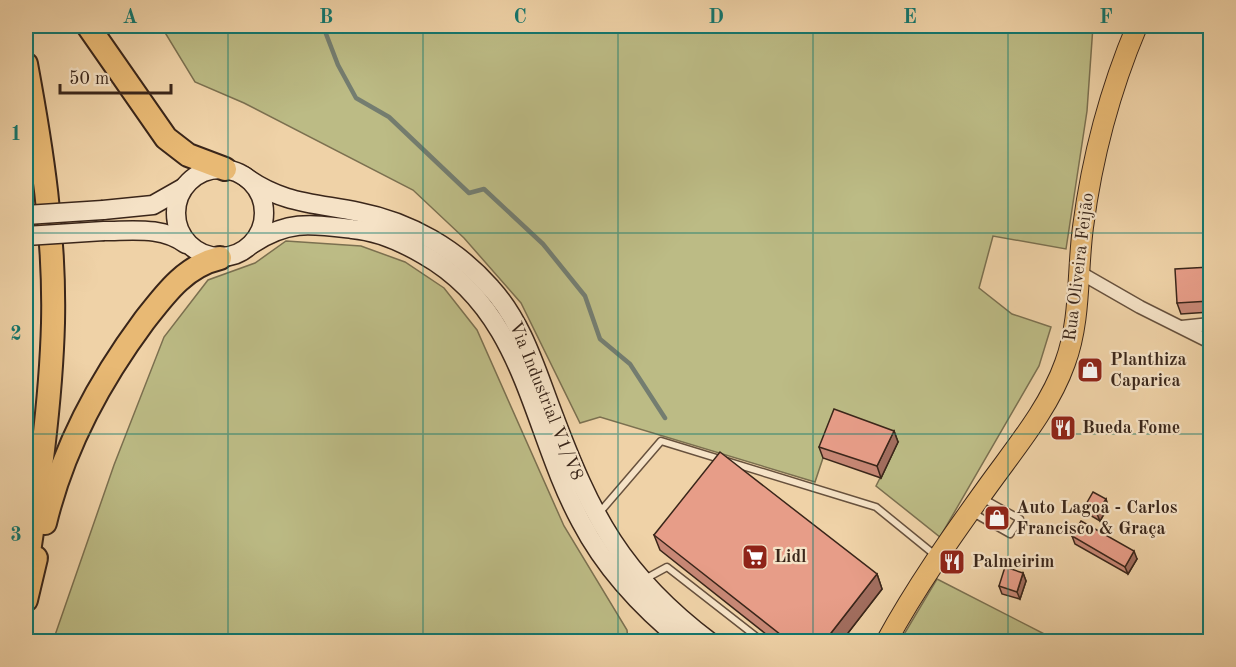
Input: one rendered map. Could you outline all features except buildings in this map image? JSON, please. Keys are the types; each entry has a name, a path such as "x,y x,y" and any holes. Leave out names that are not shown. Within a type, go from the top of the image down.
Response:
{"highway":[{"path":"88,26 166,138 188,155 235,173"},
{"path":"26,64 44,158 53,323 44,427 26,572"},
{"path":"26,600 57,478 88,406 126,345 164,296 190,269 200,263 219,258"}],"main road":[{"name":"Rua Oliveira Feijão","path":"886,642 911,596 1056,385 1070,347 1092,173 1111,99 1137,26"},
{"path":"26,215 153,205 184,187 198,174 235,173 259,192 264,214 263,224 252,244 237,254 219,258 209,256 168,234 154,231 104,231 26,236"},
{"name":"Via Industrial V1/V8","path":"235,173 286,200 360,212 402,225 441,245 476,272 502,300 519,329 569,459 594,515 618,552 641,581 676,615 710,642"},
{"path":"184,187 176,204 176,223 190,247"},
{"name":"Via Industrial V1/V8","path":"252,244 271,232 296,225 357,229 415,249 464,284 491,315 511,349 571,502 592,542 633,596 684,642"}],"street":[{"path":"1079,272 1140,308 1210,342"},
{"path":"1181,327 1210,324"}],"lane":[{"path":"594,515 602,511 661,441 876,507 938,557"},
{"path":"975,504 1020,519 1010,534 975,504"},
{"path":"671,570 676,563"},
{"path":"641,581 667,567 758,638 757,642"}],"shaded area":[{"path":"161,26 1093,26 1087,111 1066,249 993,236 979,288 1012,314 1051,327 1039,366 940,537 876,486 898,442 823,458 815,482 600,417 580,423 521,303 464,238 413,190 244,103 195,82"},
{"path":"286,241 361,246 405,262 444,288 477,330 564,526 627,630 628,641 53,641 114,465 164,337 208,280 255,263"},
{"path":"937,579 1058,641 900,641"}],"waterway":[{"path":"323,26 338,65 356,98 389,117 469,193 484,189 543,244 585,296 600,339 630,364 665,418"}],"place":[{"name":"Planthiza Caparica","path":"1090,370"},
{"name":"Bueda Fome","path":"1063,428"},
{"name":"Auto Lagoa - Carlos Francisco & Graça","path":"997,518"},
{"name":"Lidl","path":"755,557"},
{"name":"Palmeirim","path":"952,562"}]}
